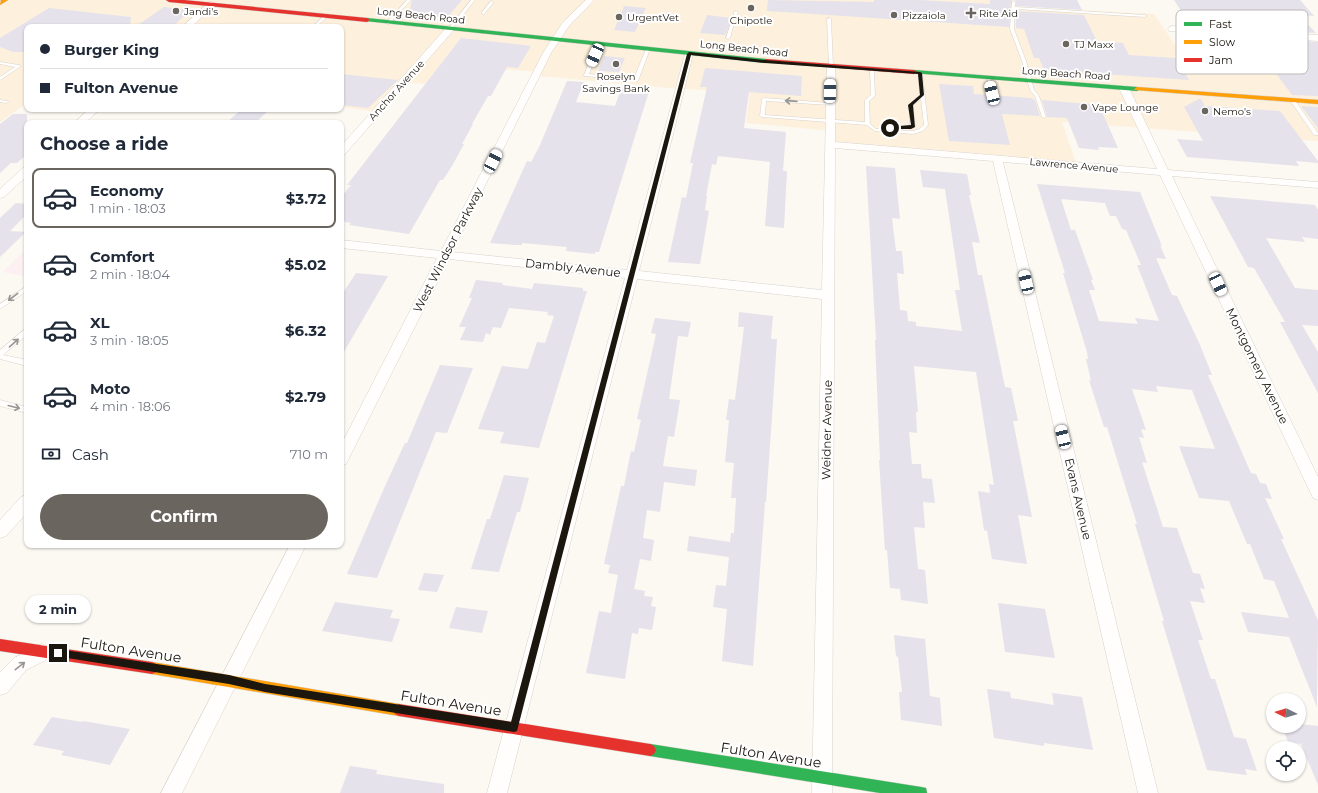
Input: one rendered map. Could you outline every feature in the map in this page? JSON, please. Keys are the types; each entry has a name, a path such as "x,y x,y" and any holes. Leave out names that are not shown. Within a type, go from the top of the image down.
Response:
{"main road":[{"path":"0,3 5,0"},
{"name":"Long Beach Road","path":"169,0 216,2 326,16 689,54 831,67 1318,102"},
{"name":"Fulton Avenue","path":"0,645 229,680 265,688 921,793"}],"street":[{"name":"West Windsor Parkway","path":"344,454 547,53 566,24 590,0"},
{"path":"190,24 216,2"},
{"path":"1172,28 1176,28"},
{"name":"Anchor Avenue","path":"344,149 450,29"},
{"path":"1308,37 1318,38"},
{"path":"497,793 689,54"},
{"name":"Weidner Avenue","path":"822,793 831,67"},
{"name":"Montgomery Avenue","path":"1124,88 1318,493"},
{"path":"82,120 92,112"},
{"name":"Lawrence Avenue","path":"830,145 1318,185"},
{"name":"Evans Avenue","path":"997,158 1148,793"},
{"path":"0,195 24,173"},
{"name":"Dambly Avenue","path":"344,244 828,294"},
{"path":"0,531 24,505"},
{"path":"171,793 296,548"},
{"path":"0,686 20,664 45,651"}],"lane":[{"path":"388,22 409,0"},
{"path":"450,29 473,0"},
{"path":"483,13 492,2"},
{"path":"1013,2 1012,29 1024,61 1029,81 1044,117"},
{"path":"1013,8 1145,16"},
{"path":"734,18 736,12"},
{"path":"317,24 326,16"},
{"path":"829,19 831,67"},
{"path":"728,38 732,24"},
{"path":"599,44 586,75 636,80 648,49"},
{"path":"0,63 19,66 0,79"},
{"path":"868,124 867,100 873,96 872,70"},
{"path":"830,104 764,99 762,116 868,124 875,130 913,133 921,130 926,125 920,73"},
{"path":"989,78 992,93"},
{"path":"868,116 873,122 880,126 899,128 911,127 913,126 911,105 922,95"},
{"path":"1292,100 1316,134"},
{"path":"0,101 6,102"},
{"path":"0,307 24,290"},
{"path":"0,356 24,334"},
{"path":"0,356 24,362"},
{"path":"0,403 24,409"}],"shaded area":[{"path":"0,0 1019,0 1022,7 1154,14 1176,46 1176,74 1308,74 1308,67 1318,68 1318,141 1062,122 1076,163 833,143 833,131 746,123 750,93 668,88 539,76 540,72 465,67 452,86 405,82 378,112 344,107 344,24 24,24 24,105 0,122"},
{"path":"24,251 24,276 3,272"}],"building":[{"path":"412,0 462,0 447,18 409,14"},
{"path":"768,0 874,2 874,0 919,0 990,4 990,0 1011,0 1009,27 767,11"},
{"path":"1014,0 1077,0 1082,10 1016,6 1016,1"},
{"path":"1174,0 1300,0 1314,16 1308,16 1308,10 1181,10"},
{"path":"624,6 646,8 635,32 614,30"},
{"path":"164,7 191,10 175,24 139,24"},
{"path":"49,8 131,17 130,24 24,24 24,52 13,52 0,47 0,38"},
{"name":"TJ Maxx","path":"1016,11 1084,15 1097,41 1123,43 1129,55 1176,58 1176,74 1185,74 1189,80 1044,70 1039,58 1034,58 1024,29 1016,28"},
{"path":"707,15 732,18 725,35 700,33"},
{"path":"1308,25 1316,33 1308,33"},
{"path":"461,38 531,46 518,68 507,67 491,96 488,96 472,124 462,144 464,144 452,166 443,180 440,180 409,234 349,225 351,223 344,222 344,193 351,185 347,185"},
{"path":"1308,41 1318,42 1318,96 1292,95 1276,74 1308,74"},
{"name":"Roselyn Savings Bank","path":"604,56 625,58 619,72 598,71"},
{"path":"705,68 802,76 801,96 749,92 744,128 786,132 783,171 787,171 784,228 765,226 770,162 718,156 716,165 712,164 706,196 705,210 709,211 700,264 668,262 682,197 686,198 693,163 690,163 707,87 700,87"},
{"path":"344,74 398,80 368,108 344,105"},
{"path":"567,81 584,82 576,102 615,106 622,86 650,88 599,252 595,252 595,254 566,251 567,247 522,243 522,245 515,245 490,243 527,161 531,162 540,145"},
{"path":"939,84 973,86 974,94 1031,98 1035,100 1040,116 1002,114 1010,145 949,141"},
{"path":"1201,99 1205,106 1280,111 1318,163 1296,161 1299,166 1187,157 1177,139 1203,141 1184,107"},
{"path":"1042,100 1099,105 1118,148 1098,147 1099,150 1079,148 1067,118 1047,117"},
{"path":"1301,106 1318,107 1318,128"},
{"path":"239,112 267,112 258,120 229,120"},
{"path":"13,114 27,114 27,120 24,120 24,157 17,163 11,163 0,173 0,124"},
{"path":"866,166 895,168 900,219 892,218 896,251 902,251 904,274 897,273 900,310 907,311 908,321 916,322 916,326 962,331 955,290 960,290 945,189 923,187 920,170 967,174 971,195 969,195 980,243 972,242 978,275 982,275 1005,387 1011,388 1018,421 1013,421 1032,517 1018,515 1027,564 992,559 987,531 984,530 978,491 990,493 989,484 994,485 976,372 914,366 918,412 916,412 917,433 909,432 912,464 921,464 922,478 932,479 935,503 923,502 925,528 914,527 918,569 925,570 928,604 901,600 900,589 890,588 887,550 885,550 879,460 876,340"},
{"path":"1037,184 1140,192 1166,259 1156,258 1172,295 1177,296 1200,345 1212,375 1208,375 1251,473 1256,474 1260,483 1266,484 1272,499 1265,498 1284,539 1281,539 1318,620 1317,707 1289,637 1248,632 1241,612 1289,618 1274,581 1264,579 1250,544 1247,544 1229,501 1199,498 1179,446 1215,449 1192,390 1156,386 1158,392 1132,389 1146,430 1141,429 1144,438 1139,437 1147,463 1142,462 1163,527 1177,528 1193,573 1200,574 1205,589 1200,588 1205,603 1190,601 1203,640 1198,640 1211,679 1215,679 1234,737 1246,739 1257,771 1245,769 1247,775 1207,770 1162,621 1164,621 1135,524 1137,524 1107,427 1104,427 1089,380 1091,381 1086,359 1088,359 1087,352 1063,273 1065,273","holes":["1061,199 1105,203 1110,216 1116,216 1122,229 1126,230 1141,265 1137,265 1159,321 1135,318 1138,324 1099,321 1089,290 1095,290 1091,280 1093,280 1075,230 1071,230"]},
{"path":"1210,196 1315,205 1318,210 1318,239 1302,237 1305,242 1266,238 1295,288 1318,290 1318,326 1302,325 1318,352 1318,393 1280,322 1285,322 1254,268 1248,267"},
{"path":"16,203 24,204 24,217 10,231 24,232 24,234 0,257 0,218"},
{"path":"356,273 388,276 344,352 344,291"},
{"path":"476,280 503,283 502,285 532,289 534,283 583,288 583,291 587,291 539,448 500,443 504,432 478,429 502,366 528,369 537,342 545,343 554,316 547,315 548,312 509,308 501,328 493,327 490,335 486,333 483,342 460,340 466,327 459,327 472,298 469,298"},
{"path":"739,312 773,316 771,339 777,339 753,666 722,661 727,609 713,607 716,585 726,586 729,557 687,551 689,536 730,542 731,533 734,533 736,498 731,498 734,463 725,462 729,420 726,420 729,399 735,400 744,327 738,327"},
{"path":"655,318 691,322 688,337 678,336 669,399 680,400 674,437 668,436 663,466 697,470 695,486 664,482 660,512 647,510 643,538 654,540 651,561 640,559 634,589 645,591 644,596 653,597 651,606 656,607 652,630 639,628 638,634 632,633 625,679 586,673 599,611 611,613 618,575 608,573 610,565 604,564 621,486 624,486 631,451 634,452 641,420 637,419 656,334 651,333"},
{"path":"440,365 473,368 447,433 436,432 377,578 347,574 385,486 405,443 407,443"},
{"path":"504,475 529,478 520,512 517,512 499,572 471,569 487,519 490,519"},
{"path":"424,573 444,575 437,592 418,590"},
{"path":"335,602 393,610 390,618 400,619 392,642 322,631"},
{"path":"998,603 1045,609 1055,658 1005,652"},
{"path":"456,607 488,611 482,633 449,628"},
{"path":"894,635 925,639 930,696 940,698 942,726 901,720 899,692 902,692"},
{"path":"987,689 1010,692 1011,698 1054,705 1052,693 1082,697 1093,750 1044,743 1044,746 994,738"},
{"path":"52,717 130,729 110,765 61,755 64,751 33,745"},
{"path":"1306,725 1318,726 1318,785 1306,756 1306,741 1288,741 1285,733 1306,733"},
{"path":"350,766 377,770 376,774 444,784 444,793 340,793"}],"traffic: fast":[{"path":"367,20 766,61"},
{"path":"914,72 1137,89"},
{"path":"650,750 921,793"}],"traffic: slow":[{"path":"0,3 5,0"},
{"path":"1137,89 1318,102"},
{"path":"152,668 399,710"}],"traffic: jam":[{"path":"169,0 367,20"},
{"path":"766,61 914,72"},
{"path":"0,645 152,668"},
{"path":"399,710 650,750"}],"place":[{"name":"Chipotle","path":"751,8"},
{"name":"Jandi's","path":"176,11"},
{"name":"Rite Aid","path":"971,13"},
{"name":"Pizzaiola","path":"894,15"},
{"name":"UrgentVet","path":"619,17"},
{"name":"TJ Maxx","path":"1066,44"},
{"name":"Roselyn Savings Bank","path":"616,64"},
{"name":"Vape Lounge","path":"1084,107"},
{"name":"Nemo's","path":"1205,111"}],"route":[{"path":"58,653 229,680 265,688 514,727 570,510 573,505 689,54 765,62 920,73 922,95 911,105 913,126 890,128"}]}
